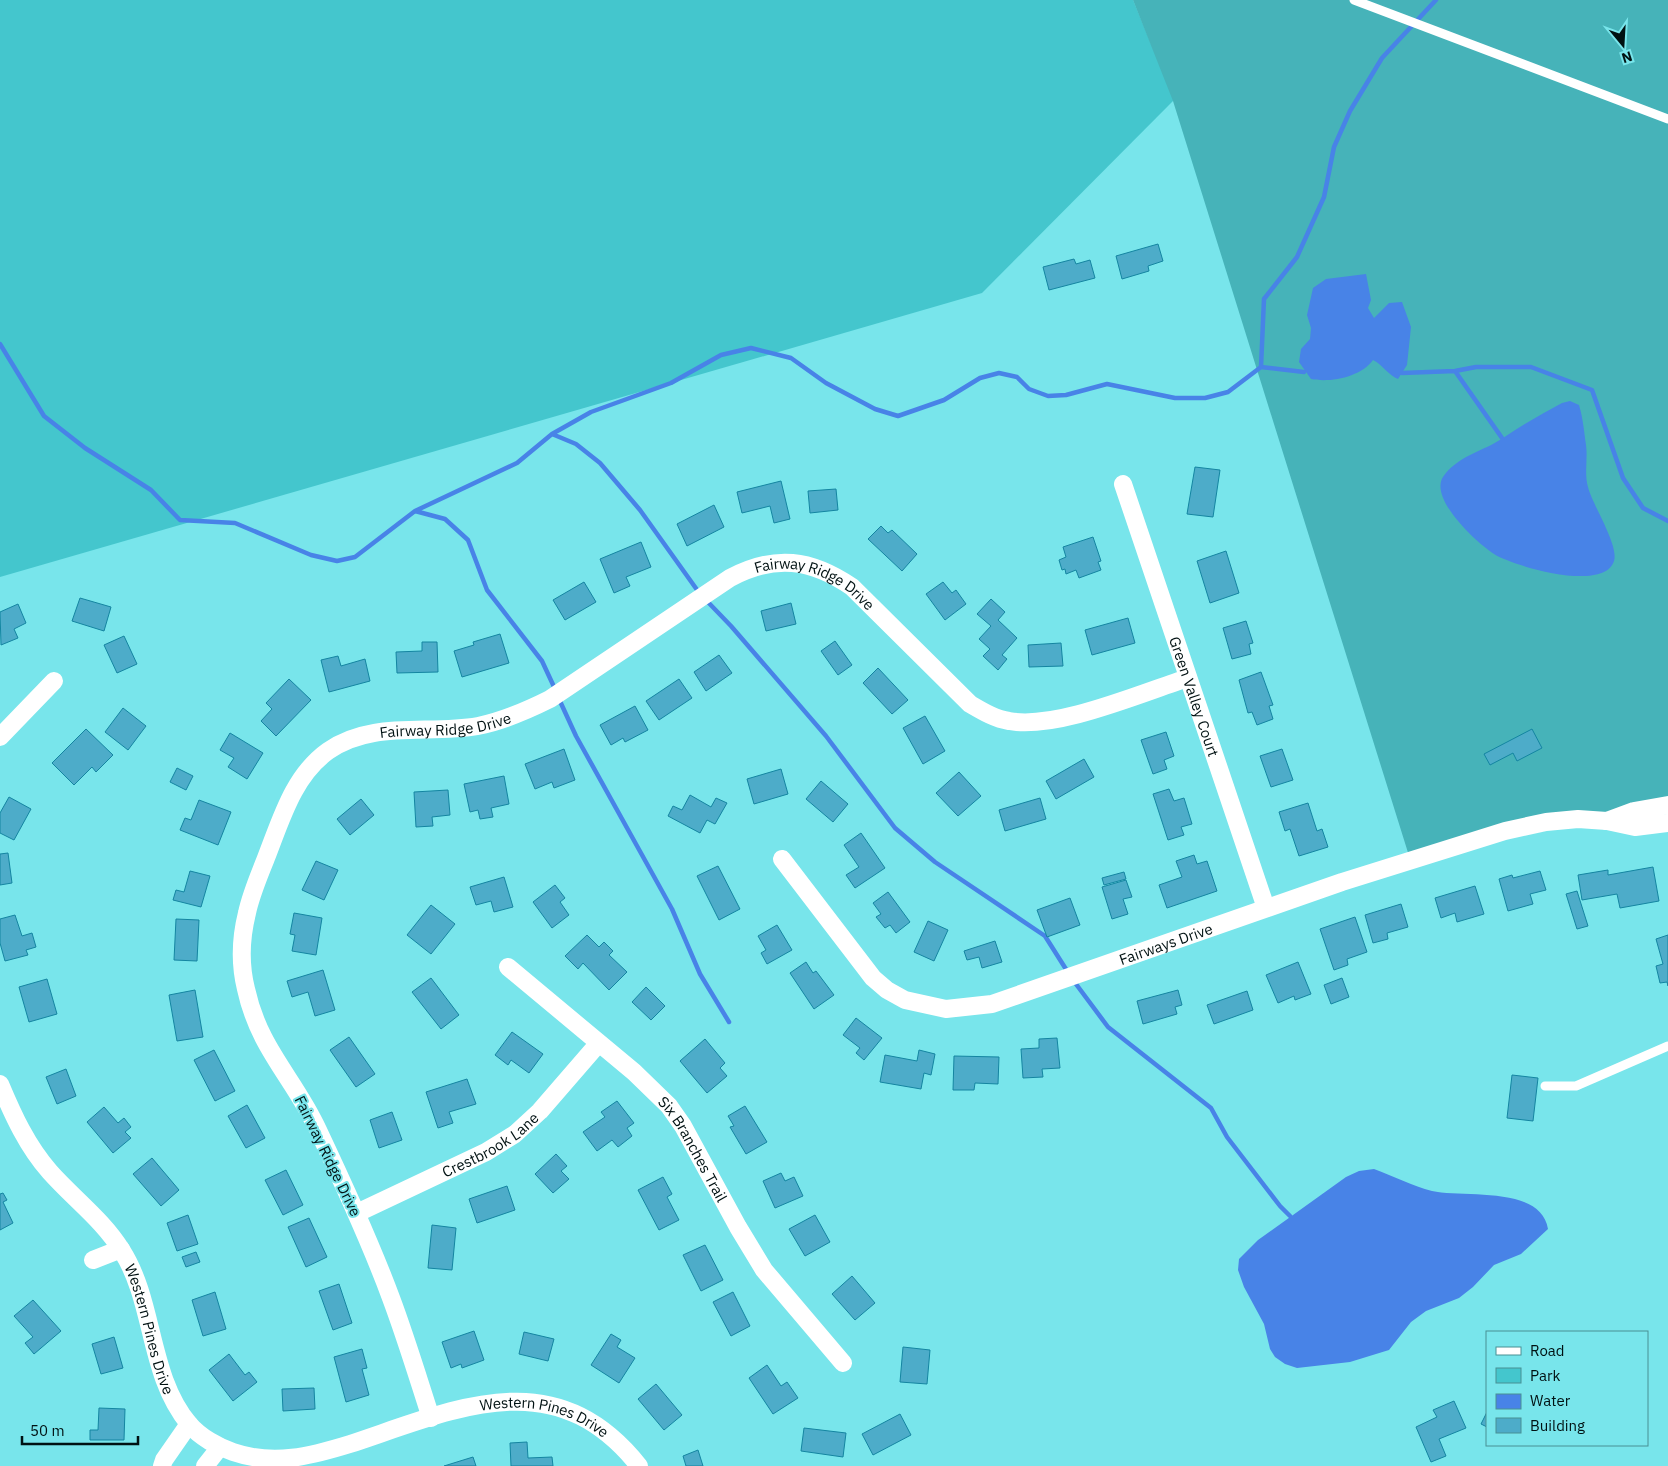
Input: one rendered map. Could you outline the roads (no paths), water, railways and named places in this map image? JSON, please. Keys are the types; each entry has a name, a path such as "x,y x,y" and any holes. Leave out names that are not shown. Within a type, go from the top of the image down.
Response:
{"street":[{"name":"Green Valley Court","path":"1123,484 1266,908"},
{"name":"Fairway Ridge Drive","path":"431,1418 392,1300 357,1213 317,1126 271,1055 257,1027 246,989 242,964 247,912 286,807 300,780 313,763 341,743 370,732 422,731 479,726 531,708 550,699 730,578 754,566 770,562 805,564 838,577 852,587 970,704 986,713 1008,721 1032,723 1058,720 1188,678"},
{"path":"0,737 54,681"},
{"name":"Fairways Drive","path":"1607,821 1634,810 1668,805"},
{"name":"Fairways Drive","path":"782,859 873,978 905,1000 946,1009 992,1004 1402,862 1505,831 1546,822 1578,819 1607,821 1635,827 1668,823"},
{"name":"Six Branches Trail","path":"508,967 641,1078 669,1106 683,1126 738,1227 764,1270 843,1363"},
{"name":"Crestbrook Lane","path":"357,1213 486,1152 515,1134 540,1111 598,1044"},
{"name":"Western Pines Drive","path":"0,1084 11,1110 33,1150 49,1170 102,1224 121,1249 138,1282 160,1366 170,1392 189,1424 220,1447 259,1459 288,1460 325,1452 481,1403 506,1401 532,1402 557,1407 597,1426 616,1442 639,1466"},
{"path":"93,1260 121,1249"},
{"path":"162,1466 189,1424"},
{"path":"205,1466 220,1447"}],"lane":[{"path":"1354,0 1668,119"},
{"path":"1545,1086 1576,1086 1668,1046"}],"water":[{"path":"1366,274 1371,300 1368,308 1374,318 1389,303 1402,302 1411,327 1407,365 1398,379 1373,360 1368,366 1353,375 1327,380 1311,379 1299,362 1301,349 1310,339 1311,328 1307,315 1313,288 1326,279"},
{"path":"1570,401 1579,405 1586,445 1588,487 1613,545 1614,561 1607,570 1594,575 1557,574 1519,565 1494,554 1457,520 1443,497 1440,486 1443,477 1463,459 1496,443 1562,403"},
{"path":"1374,1169 1432,1191 1480,1194 1516,1199 1531,1205 1542,1215 1548,1229 1521,1254 1494,1265 1473,1287 1459,1298 1426,1311 1411,1322 1389,1350 1350,1362 1297,1368 1285,1364 1275,1357 1270,1349 1264,1324 1244,1287 1238,1270 1239,1259 1258,1240 1346,1177 1359,1171"}],"waterway":[{"path":"0,344 44,416 85,448 151,490 180,520 235,523 311,555 337,561 355,557 415,511 517,463 552,434 591,412 671,383 721,355 751,348 791,358 826,383 875,409 898,416 944,400 980,378 999,373 1017,377 1029,389 1048,396 1066,395 1107,384 1175,398 1205,398 1228,392 1261,367 1264,299 1297,257 1324,197 1334,147 1350,111 1382,58 1436,0"},
{"path":"1261,367 1304,372"},
{"path":"1402,373 1455,371 1476,367 1531,367 1592,390 1623,478 1643,508 1668,521"},
{"path":"1455,371 1502,438"},
{"path":"552,434 576,444 600,463 640,510 700,594"},
{"path":"415,511 445,519 468,540 487,590 542,661 555,689"},
{"path":"705,599 731,626 826,736 895,828 935,862 1045,936 1069,974"},
{"path":"559,699 576,736 672,909 700,974 729,1022"},
{"path":"1073,980 1108,1027 1211,1108 1227,1137 1280,1206 1290,1216"}]}
